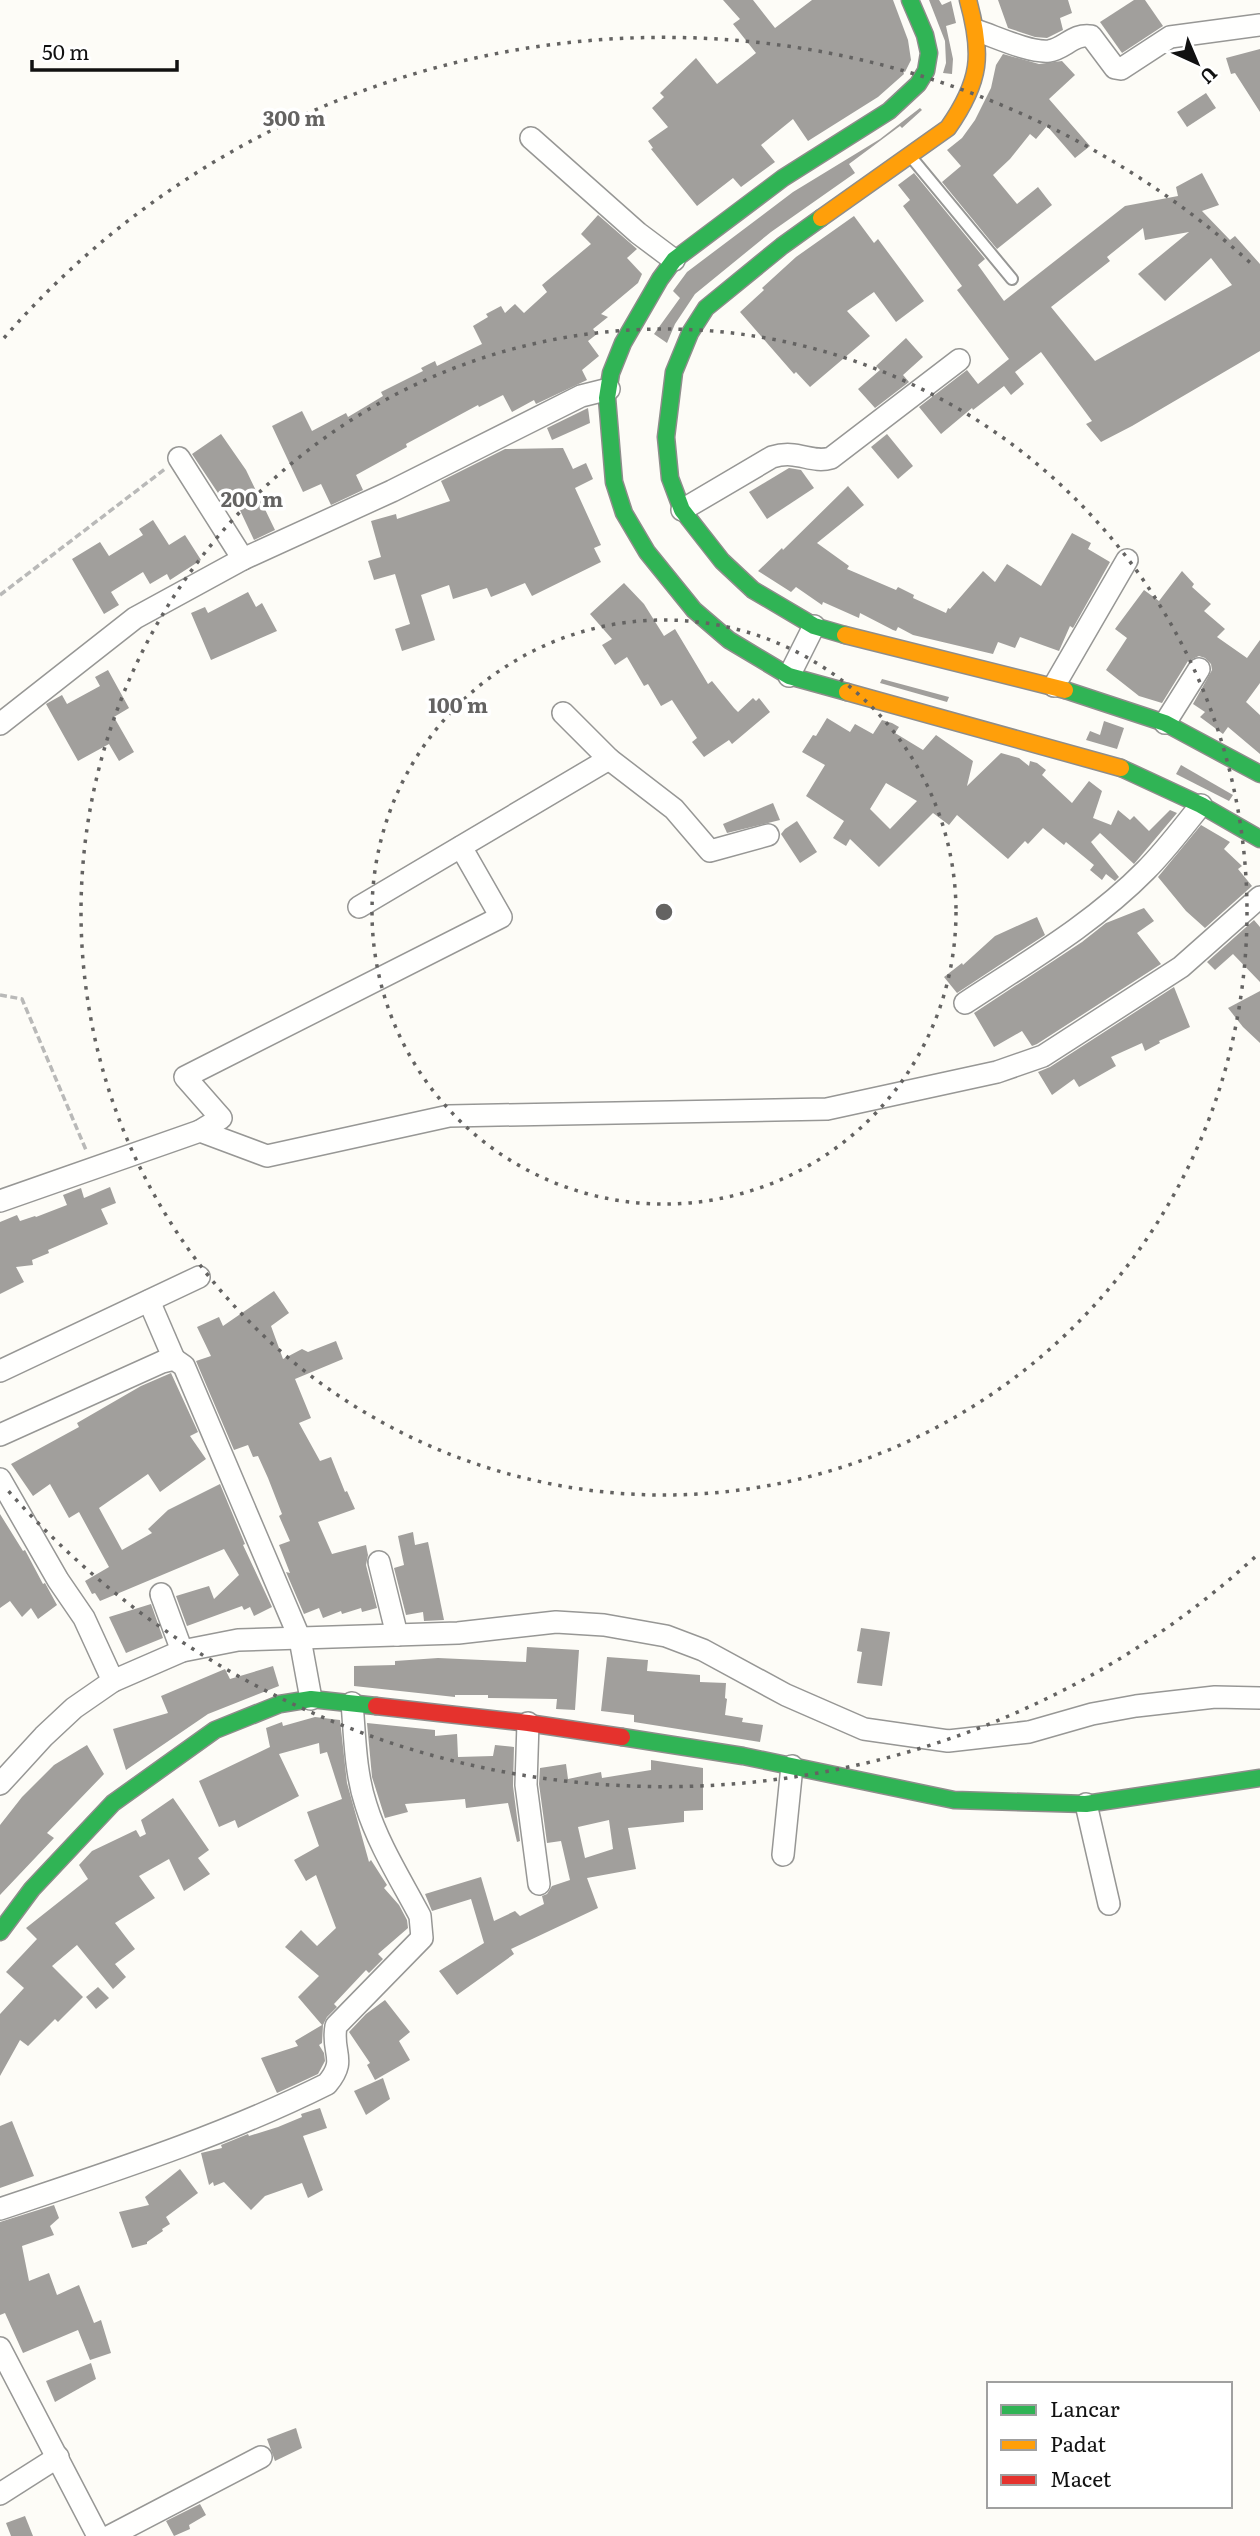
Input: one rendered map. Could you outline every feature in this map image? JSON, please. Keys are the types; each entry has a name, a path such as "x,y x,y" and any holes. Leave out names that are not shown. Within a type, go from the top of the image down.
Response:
{"street":[{"path":"0,724 135,618 243,559 392,491 596,392 611,373 623,343 660,279 670,256 905,98 921,81 927,68 929,45 910,0"},
{"path":"968,0 978,31 980,59 964,107 948,128 782,246 706,308 690,333 674,372 666,437 670,478 682,510 722,561 752,590 811,634 864,641 1054,686 1165,723 1260,774"},
{"path":"978,31 1031,49 1047,51 1078,36 1090,36 1115,68 1121,69 1170,37 1260,26"},
{"path":"531,138 638,233 670,256"},
{"path":"682,510 772,457 786,453 822,460 831,458 959,360"},
{"path":"596,392 608,427 614,482 624,513 647,552 694,610 729,640 792,672 1118,767 1201,805 1260,839"},
{"path":"179,458 243,559"},
{"path":"1054,686 1127,560"},
{"path":"792,672 811,634"},
{"path":"1165,723 1199,669"},
{"path":"563,713 609,759 674,809 710,851 768,835"},
{"path":"359,907 609,759"},
{"path":"965,1003 1077,928 1113,899 1146,870 1201,805"},
{"path":"0,1201 200,1131 221,1118 185,1077 501,917 461,847"},
{"path":"200,1131 267,1156 449,1116 827,1109 997,1072 1043,1056 1175,971 1260,897"},
{"path":"0,1371 199,1277"},
{"path":"149,1301 174,1359 184,1366 189,1374 304,1657 311,1699"},
{"path":"0,1435 174,1359"},
{"path":"0,1479 58,1580 84,1618 113,1681"},
{"path":"379,1562 397,1635"},
{"path":"161,1594 182,1651"},
{"path":"0,1784 44,1735 74,1708 113,1681 182,1651 238,1640 304,1657 397,1635 458,1633 556,1622 604,1625 666,1636 703,1650 786,1695 863,1728 948,1741 1029,1732 1092,1714 1136,1706 1215,1697 1260,1698"},
{"path":"0,1931 32,1889 113,1803 215,1730 280,1704 311,1699 528,1723 792,1766 954,1800 1086,1804 1260,1779"},
{"path":"0,2209 233,2125 327,2084 335,2074 340,2065 334,2038 336,2026 422,1938 423,1930 420,1916 374,1827 365,1802 357,1764 352,1703"},
{"path":"528,1723 526,1785 539,1884"},
{"path":"783,1855 792,1766"},
{"path":"1086,1804 1110,1904"},
{"path":"0,2348 98,2536"},
{"path":"110,2536 261,2457"},
{"path":"11,2487 58,2458"}],"lane":[{"path":"910,155 1012,279"}],"path":[{"path":"0,595 179,458"},
{"path":"0,995 22,999 93,1168"}],"building":[{"path":"723,0 753,0 775,28 812,0 893,0 908,40 911,60 905,72 903,71 904,74 878,97 808,141 793,119 761,145 775,162 741,187 733,178 697,206 651,149 653,148 648,141 668,127 652,108 664,97 660,93 696,58 717,84 756,53 733,24 740,19"},
{"path":"929,0 939,0 942,5 951,1 956,23 946,26 953,59 952,74 943,73 946,63 945,41"},
{"path":"998,0 1068,0 1072,13 1060,18 1063,30 1047,38 1035,37 1008,28"},
{"path":"1134,0 1145,0 1163,26 1122,53 1100,22"},
{"path":"1260,49 1260,112 1235,73 1231,74 1226,58"},
{"path":"1003,54 1039,64 1062,61 1075,75 1049,99 1090,146 1075,158 1047,126 1036,139 1030,134 993,175 1017,204 1038,187 1052,205 997,249 942,182 961,166 947,150 962,138 975,120 991,88 996,65"},
{"path":"1206,93 1216,108 1187,127 1177,112"},
{"path":"920,108 922,110 902,128 900,126 849,164 855,173 771,232 695,294 675,324 667,343 654,334 680,298 673,291 687,272 793,192 880,139"},
{"path":"914,173 985,259 978,265 1004,301 1125,206 1178,196 1176,187 1202,173 1219,205 1202,211 1230,240 1235,236 1260,264 1260,351 1101,442 1086,424 1092,421 1041,352 1015,372 1024,384 1011,395 1004,386 941,434 919,407 967,370 978,384 1009,359 957,290 962,286 903,206 910,200 898,185","holes":["1143,228 1145,240 1189,232 1138,274 1165,301 1211,258 1232,285 1095,361 1051,307 1110,261 1107,257"]},
{"path":"598,215 637,249 627,258 642,274 638,283 601,314 608,317 593,329 597,334 588,341 599,356 582,370 587,380 536,404 534,400 512,412 503,395 479,407 478,405 356,475 363,490 331,505 321,484 303,492 272,426 302,411 312,431 346,413 348,417 383,396 381,392 423,371 421,368 435,361 437,366 482,344 473,326 488,317 486,314 501,306 505,313 515,304 524,313 547,292 542,285 591,244 581,234"},
{"path":"854,216 874,243 878,239 924,301 896,322 874,292 847,311 870,336 810,387 796,372 794,374 740,312 796,257"},
{"path":"906,338 923,357 903,375 909,382 875,408 858,389 880,370 876,366"},
{"path":"588,408 590,423 552,440 547,428"},
{"path":"221,434 246,470 275,530 254,540 230,489 220,496 192,454"},
{"path":"887,434 913,466 898,479 871,447"},
{"path":"563,448 573,469 586,463 593,479 575,488 601,545 594,548 601,562 532,596 525,583 491,597 487,588 453,599 449,585 421,595 435,640 402,651 395,629 410,624 395,574 374,580 368,561 381,557 371,521 396,514 397,519 450,501 441,481 505,449"},
{"path":"789,468 801,470 814,488 767,519 749,492"},
{"path":"848,486 864,505 817,543 849,566 847,569 896,590 898,587 914,595 913,598 946,613 983,571 995,582 1007,564 1041,586 1072,533 1091,543 1088,549 1110,562 1073,628 1070,626 1059,651 1020,637 1015,648 998,642 993,654 913,635 898,627 896,631 860,613 859,618 823,602 822,605 796,587 791,592 758,571"},
{"path":"153,520 169,545 185,535 201,560 170,580 167,574 150,584 143,572 111,592 119,605 104,614 72,559 100,542 109,556 143,535 139,529"},
{"path":"1182,571 1194,584 1192,587 1211,604 1204,611 1225,629 1217,637 1247,658 1260,640 1260,683 1246,702 1260,715 1260,754 1228,727 1223,734 1200,717 1205,712 1193,704 1212,670 1211,664 1205,658 1199,656 1188,661 1162,703 1139,696 1106,670 1127,638 1115,629 1144,590 1159,601"},
{"path":"624,583 644,604 664,636 675,629 708,684 712,681 738,712 753,698 756,701 759,698 770,712 732,744 729,740 704,757 692,742 697,738 672,700 661,706 648,684 644,686 627,657 615,665 602,645 612,639 590,614"},
{"path":"248,592 256,607 262,603 277,631 211,660 191,613 205,607 208,613"},
{"path":"108,670 129,708 114,717 134,752 119,761 109,744 78,761 46,704 62,695 67,704 100,686 95,677"},
{"path":"882,679 949,697 947,702 880,683"},
{"path":"827,718 850,732 855,724 873,734 882,720 899,727 895,733 923,750 936,735 973,761 967,786 1001,753 1019,758 1029,766 1030,761 1037,763 1046,770 1042,775 1072,803 1089,781 1102,791 1093,818 1111,825 1118,810 1130,820 1134,816 1149,831 1170,810 1177,813 1134,864 1100,833 1091,842 1119,877 1115,881 1106,874 1102,880 1090,870 1094,865 1066,842 1064,845 1043,828 1028,844 1025,841 1008,859 957,815 949,825 933,813 879,867 850,839 846,846 833,838 844,821 806,796 825,765 802,752 813,735 816,736","holes":["886,783 917,801 890,829 870,809"]},
{"path":"1104,721 1124,728 1117,749 1086,740 1090,731 1100,735"},
{"path":"1181,765 1233,795 1229,801 1176,774"},
{"path":"773,803 780,820 727,833 723,824"},
{"path":"797,821 817,852 800,863 781,834"},
{"path":"1201,825 1230,842 1224,849 1242,866 1238,869 1252,886 1205,928 1186,911 1158,877"},
{"path":"1144,908 1154,921 1137,933 1161,964 1037,1044 1032,1046 1022,1031 994,1047 974,1013 1082,942 1106,923"},
{"path":"1037,917 1045,935 957,993 944,977 962,963 963,965 995,936"},
{"path":"1254,920 1260,927 1260,982 1233,954 1215,970 1207,962"},
{"path":"1174,987 1190,1027 1159,1041 1160,1043 1145,1051 1142,1043 1111,1057 1116,1066 1079,1087 1074,1079 1052,1095 1038,1072 1050,1067"},
{"path":"1260,991 1260,1043 1228,1008"},
{"path":"110,1187 116,1203 101,1209 108,1224 48,1250 49,1253 32,1260 33,1265 16,1267 24,1282 0,1294 0,1222 17,1215 20,1221 36,1217 67,1205 63,1195 81,1188 84,1198"},
{"path":"274,1291 289,1313 271,1326 283,1359 302,1349 308,1352 336,1341 343,1359 295,1379 311,1418 299,1423 320,1461 331,1457 355,1509 318,1522 332,1554 366,1545 366,1565 377,1608 362,1612 361,1608 342,1614 341,1611 323,1618 319,1608 304,1614 286,1572 290,1573 279,1545 290,1541 279,1516 282,1514 268,1478 258,1456 253,1457 248,1445 234,1450 196,1361 211,1356 197,1327 219,1317 223,1326"},
{"path":"171,1373 198,1432 190,1436 206,1459 160,1492 148,1474 99,1508 122,1550 152,1533 148,1529 168,1510 220,1484 245,1544 243,1545 272,1607 254,1616 250,1607 244,1610 242,1606 187,1626 176,1596 209,1586 214,1599 239,1575 224,1549 100,1601 95,1593 92,1594 85,1581 109,1567 79,1512 69,1518 50,1484 33,1496 11,1464 79,1427 77,1423 141,1386"},
{"path":"0,1514 57,1605 38,1619 31,1608 22,1617 10,1601 0,1608"},
{"path":"413,1532 415,1545 428,1542 444,1620 424,1621 423,1612 406,1615 394,1568 404,1565 398,1536"},
{"path":"151,1604 163,1638 126,1653 109,1617"},
{"path":"861,1628 890,1632 882,1686 857,1683 862,1652 857,1651"},
{"path":"527,1647 579,1650 575,1710 556,1709 557,1699 488,1698 488,1695 455,1697 354,1686 354,1666 395,1665 395,1661 438,1658 526,1662"},
{"path":"607,1657 648,1660 647,1671 700,1675 700,1682 726,1683 725,1715 743,1718 742,1722 763,1725 760,1742 634,1722 634,1715 601,1711"},
{"path":"273,1666 279,1686 208,1714 126,1770 113,1729 168,1713 161,1696 225,1669 230,1679"},
{"path":"315,1717 340,1720 347,1783 369,1862 371,1860 387,1885 384,1888 399,1905 408,1928 378,1954 383,1959 369,1973 366,1970 334,2004 337,2007 323,2025 322,2043 319,2045 325,2061 318,2074 277,2093 261,2058 298,2046 295,2041 322,2025 298,1997 319,1976 285,1947 301,1930 317,1946 336,1928 316,1875 306,1881 294,1860 319,1846 307,1812 342,1799 327,1752 320,1754 319,1743 279,1754 299,1796 238,1828 235,1820 219,1827 199,1781 270,1747 266,1728 282,1722 283,1726"},
{"path":"367,1723 435,1730 435,1736 457,1734 458,1757 493,1756 495,1745 514,1747 513,1786 520,1841 517,1842 508,1803 466,1808 465,1799 405,1804 408,1812 385,1818 372,1777"},
{"path":"87,1745 104,1774 47,1833 54,1838 0,1895 0,1825 22,1797 54,1765"},
{"path":"651,1760 703,1768 703,1810 684,1811 684,1822 628,1828 636,1869 587,1878 598,1908 511,1949 514,1954 457,1995 439,1971 484,1943 471,1899 432,1911 425,1894 481,1877 494,1921 515,1911 520,1916 544,1904 542,1896 547,1894 552,1886 570,1880 561,1841 547,1843 539,1784 540,1768 566,1764 568,1779 601,1772 602,1778 651,1770","holes":["609,1820 613,1849 585,1858 578,1827"]},
{"path":"173,1798 209,1850 198,1858 210,1874 184,1891 169,1859 139,1876 155,1898 115,1923 135,1949 115,1964 126,1977 113,1989 77,1945 52,1966 83,1997 58,2022 55,2019 28,2046 20,2040 0,2076 0,2014 24,1988 6,1972 37,1939 26,1928 88,1879 79,1865 92,1851 136,1830 140,1837 146,1834 141,1820"},
{"path":"98,1987 109,1998 96,2009 86,1997"},
{"path":"385,2000 410,2032 399,2041 410,2060 375,2080 367,2065 370,2063 349,2032 366,2014"},
{"path":"383,2078 390,2099 366,2115 354,2091"},
{"path":"320,2108 327,2128 303,2136 323,2190 308,2198 302,2183 265,2196 251,2210 224,2182 214,2186 213,2182 209,2185 201,2153 222,2148 221,2145 248,2134 249,2136 278,2127 302,2117 301,2114"},
{"path":"12,2121 34,2176 0,2188 0,2126"},
{"path":"180,2169 198,2193 166,2217 170,2224 162,2229 163,2231 147,2244 132,2248 119,2212 149,2205 145,2197"},
{"path":"54,2205 59,2218 50,2226 54,2235 22,2246 29,2281 49,2273 57,2295 79,2285 94,2323 101,2320 111,2353 90,2360 78,2330 23,2353 5,2313 0,2315 0,2222"},
{"path":"91,2363 96,2379 55,2402 46,2381"},
{"path":"296,2428 302,2448 275,2461 267,2439"},
{"path":"200,2504 206,2515 189,2525 190,2529 174,2536 166,2521"},
{"path":"25,2516 33,2536 11,2536 6,2523"}],"traffic: fast":[{"path":"847,692 789,676 729,640 694,610 647,552 624,513 614,482 607,398 611,373 623,343 674,260 783,178 889,111 918,84 926,71 929,53 925,35 910,0"},
{"path":"821,218 706,308 690,333 674,372 666,437 670,478 682,510 722,561 753,590 814,626 845,635"},
{"path":"1065,690 1165,723 1260,774"},
{"path":"1121,768 1201,805 1260,839"},
{"path":"0,1932 32,1889 113,1803 215,1730 280,1704 311,1699 376,1706"},
{"path":"622,1737 743,1756 954,1800 1086,1804 1260,1778"}],"traffic: slow":[{"path":"821,218 948,128 967,96 976,67 976,36 968,0"},
{"path":"845,635 1065,690"},
{"path":"847,692 1121,768"}],"traffic: jam":[{"path":"376,1706 528,1723 622,1737"}]}
